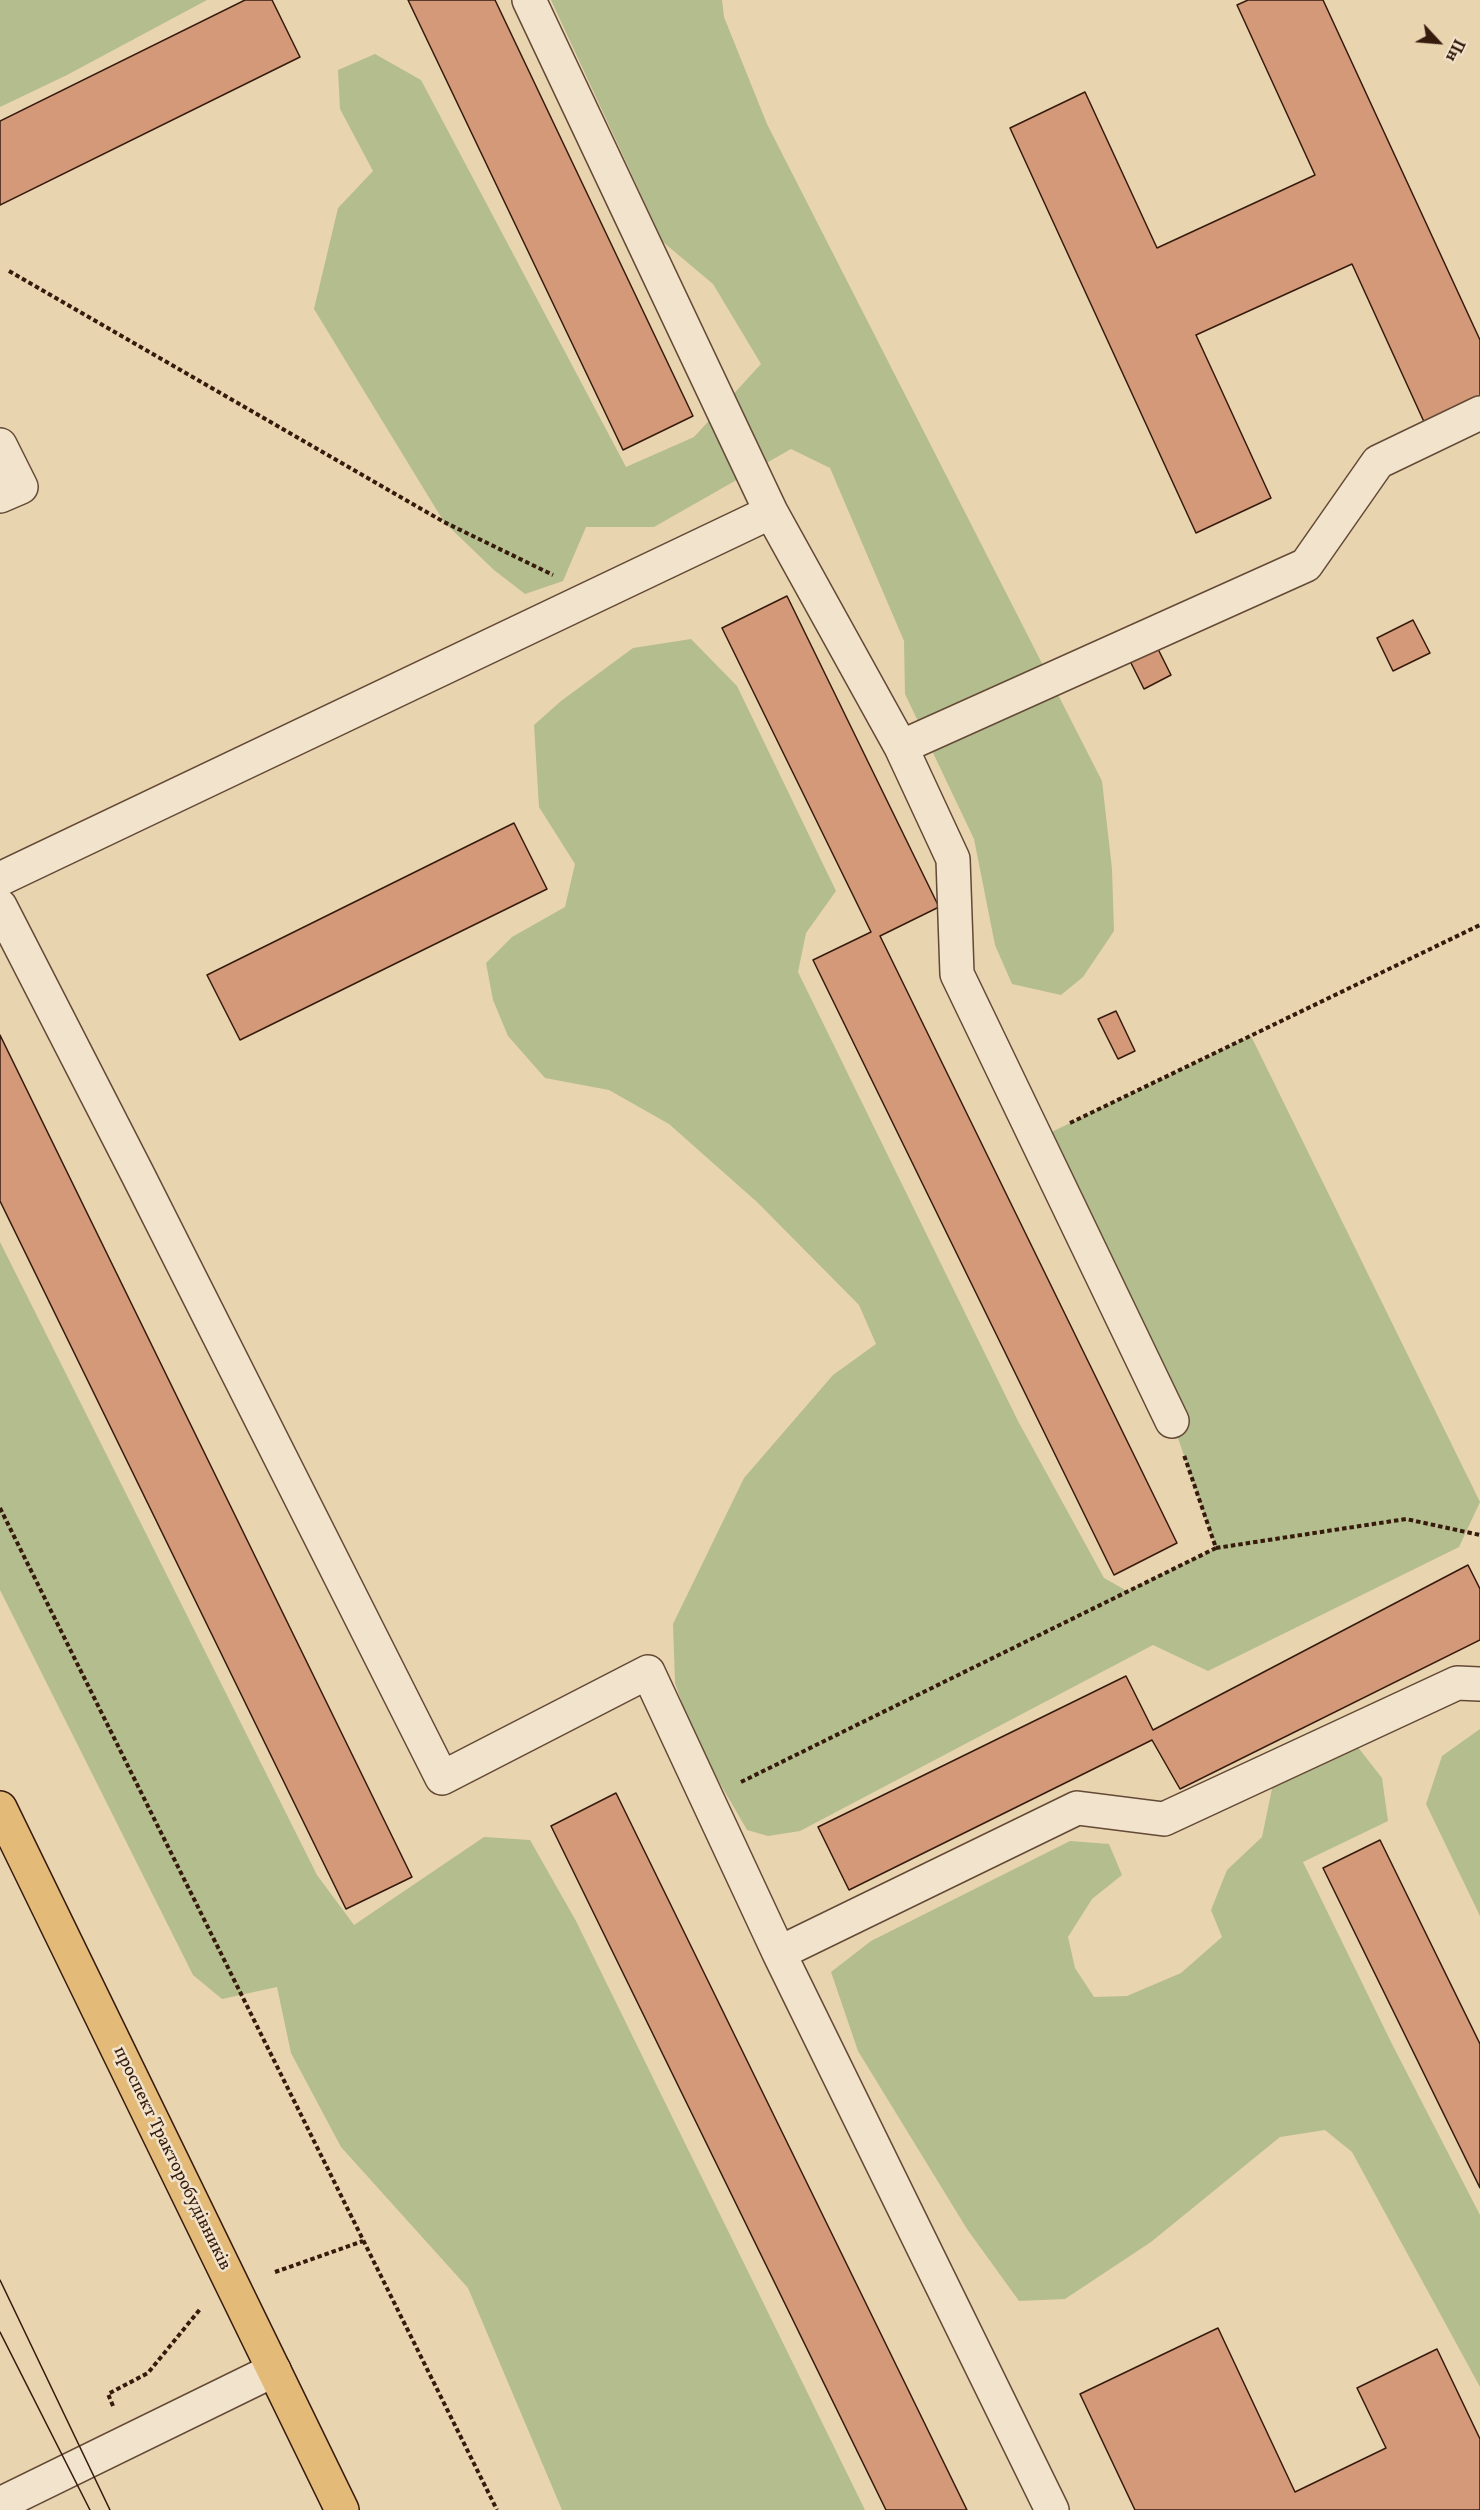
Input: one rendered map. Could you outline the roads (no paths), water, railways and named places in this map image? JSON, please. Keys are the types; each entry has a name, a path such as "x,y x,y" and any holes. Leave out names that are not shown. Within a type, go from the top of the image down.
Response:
{"main road":[{"name":"проспект Тракторобудівників","path":"0,1809 342,2510"}],"lane":[{"path":"530,0 771,512 901,747 953,859 957,974 1172,1421"},
{"path":"901,747 1306,565 1378,462 1480,413"},
{"path":"0,445 21,487 0,496"},
{"path":"0,879 771,512"},
{"path":"0,906 442,1778 648,1672 779,1953 1052,2510"},
{"path":"779,1953 1077,1808 1164,1820 1457,1683 1480,1684"},
{"path":"0,2504 274,2370"}],"tram line":[{"path":"0,2280 110,2510"},
{"path":"0,2332 90,2510"}]}
